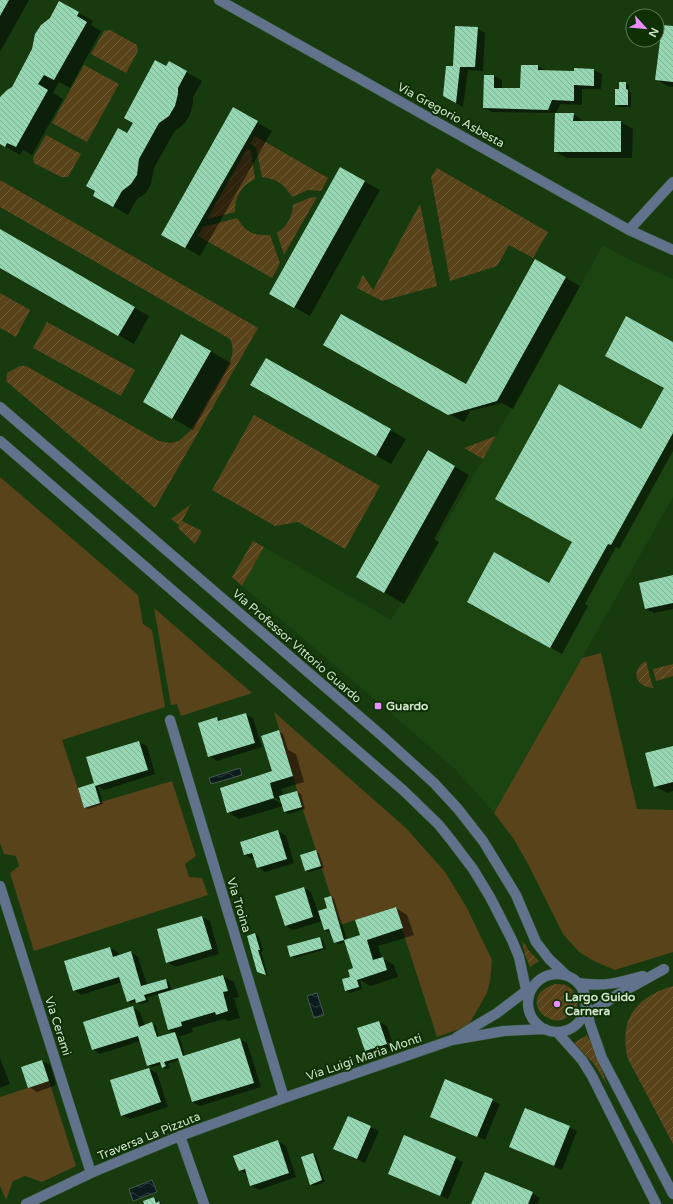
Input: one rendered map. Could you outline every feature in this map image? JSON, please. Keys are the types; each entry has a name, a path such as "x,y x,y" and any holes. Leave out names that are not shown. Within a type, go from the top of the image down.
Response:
{"street":[{"name":"Via Gregorio Asbesta","path":"218,0 629,230 673,250"},
{"path":"629,230 673,182"},
{"name":"Via Professor Vittorio Guardo","path":"0,407 381,735 434,783 458,809 483,840 516,895 536,942 566,975"},
{"path":"0,442 404,791 439,825 473,869 512,940 519,957 529,992 530,1014 539,1026 557,1032 569,1028 617,995 669,968"},
{"name":"Via Troina","path":"170,720 284,1098"},
{"name":"Via Cerami","path":"0,886 91,1173"},
{"path":"452,1040 529,992 538,980 552,974 566,975 578,983 598,985 620,983 669,968"},
{"path":"578,983 585,996 590,1024 602,1058 673,1194"},
{"path":"580,1020 586,1003"},
{"path":"452,1040 504,1032 545,1029"},
{"path":"557,1032 582,1060 592,1076 656,1204"},
{"name":"Via Luigi Maria Monti","path":"284,1098 452,1040"},
{"name":"Traversa La Pizzuta","path":"26,1204 91,1173 180,1136 284,1098"},
{"path":"180,1136 204,1204"}],"shaded area":[{"path":"110,30 137,45 138,51 126,73 91,54 104,31"},
{"path":"84,65 119,84 87,142 52,123"},
{"path":"46,135 81,154 68,177 61,177 34,163 33,158"},
{"path":"255,136 328,178 321,191 308,190 292,197 280,183 272,179 262,177 256,148 250,143"},
{"path":"247,149 251,151 255,179 246,185 240,192 236,201 235,212 207,219"},
{"path":"437,168 548,232 533,258 509,245 497,266 450,281 431,177"},
{"path":"0,180 258,328 155,508 6,381 7,373 20,366 26,366 159,441 171,443 179,441 191,430 230,362 233,350 230,339 0,207"},
{"path":"317,197 284,255 277,233 284,228 288,221 293,205 309,198"},
{"path":"420,204 437,286 382,301 357,288 363,275 373,290"},
{"path":"237,218 250,232 259,235 270,235 280,263 272,278 198,236 203,227"},
{"path":"603,245 634,262 673,279 673,497 494,813 452,766 242,586 264,547 391,620"},
{"path":"0,293 30,310 16,337 0,328"},
{"path":"47,322 135,370 121,396 33,348"},
{"path":"254,415 380,486 345,549 298,522 275,526 212,490"},
{"path":"496,436 483,459 464,448"},
{"path":"0,477 138,595 143,624 152,630 165,707 62,740 84,807 172,781 196,856 185,864 189,877 202,878 208,895 34,951 10,873 19,866 16,856 4,854 0,843"},
{"path":"191,504 182,521 202,531 195,544 178,528 179,525 171,519"},
{"path":"253,541 264,547 242,586 232,577"},
{"path":"154,608 252,693 181,716 177,704 171,705"},
{"path":"601,653 637,809 673,810 673,952 615,970 594,961 579,952 563,934 528,864 513,838 494,813 582,658"},
{"path":"646,661 653,688 642,685 637,678 636,673 638,669"},
{"path":"673,664 673,676 656,681 653,669"},
{"path":"274,712 406,828 445,872 467,908 492,960 487,993 468,1026 437,1037 395,907 340,925 302,807"},
{"path":"522,940 529,951 539,961 530,967 525,955"},
{"path":"555,984 562,984 570,987 577,998 577,1007 575,1011 561,1020 553,1020 546,1017 540,1011 537,1004 538,997 543,990"},
{"path":"673,986 673,1144 628,1059 626,1032 628,1021 640,1003 649,996"},
{"path":"587,1035 595,1051 607,1085 594,1064 574,1043"},
{"path":"49,1081 76,1166 42,1182 25,1176 13,1181 6,1200 0,1186 0,1097"}],"water":[{"path":"240,768 242,775 211,784 209,778"},
{"path":"317,993 324,1015 314,1018 307,996"},
{"path":"152,1180 157,1192 133,1201 129,1189"}],"building":[{"path":"0,0 9,0 0,16"},
{"path":"59,1 79,12 77,16 87,22 54,80 44,75 38,84 48,90 16,147 7,143 5,147 0,144 0,97 12,87 32,49 35,34 41,25 50,18"},
{"path":"665,25 673,26 673,82 655,80 659,48 665,48"},
{"path":"455,26 478,27 475,67 460,67 456,103 443,96 446,66 453,66"},
{"path":"155,60 166,66 169,61 187,71 178,88 175,106 169,116 159,123 139,159 137,175 131,184 122,191 113,207 93,196 95,191 86,186 118,128 127,133 133,123 124,118"},
{"path":"521,65 538,65 538,70 574,71 574,68 594,69 594,86 574,85 574,101 552,100 548,110 483,108 484,75 494,75 494,88 520,88"},
{"path":"619,82 626,82 626,89 628,90 628,105 615,105 615,89 619,89"},
{"path":"233,107 258,121 185,248 161,235"},
{"path":"555,113 574,113 573,121 621,121 621,152 554,152"},
{"path":"340,167 365,181 294,308 269,294"},
{"path":"0,229 135,307 118,336 0,268"},
{"path":"535,259 566,277 497,401 448,415 323,345 341,314 466,384"},
{"path":"626,316 673,342 673,433 611,545 608,544 550,648 467,602 494,552 549,583 572,542 495,499 559,384 641,429 664,388 605,356"},
{"path":"181,334 211,351 172,419 143,402"},
{"path":"266,358 391,429 376,456 250,385"},
{"path":"428,450 455,466 384,593 356,577"},
{"path":"673,575 673,603 645,609 639,583"},
{"path":"246,713 255,743 208,757 198,723 217,717 218,721"},
{"path":"279,730 293,776 270,783 274,798 227,813 220,788 272,771 261,736"},
{"path":"139,741 148,770 95,786 100,803 84,808 78,788 94,783 86,757"},
{"path":"673,746 673,782 654,787 645,753"},
{"path":"297,791 302,807 284,812 279,796"},
{"path":"278,830 287,859 257,868 252,853 244,855 240,842"},
{"path":"316,850 321,866 305,871 300,855"},
{"path":"304,887 313,917 285,926 275,896"},
{"path":"331,896 344,940 334,943 329,929 324,930 318,911 327,908 324,898"},
{"path":"396,907 403,928 367,940 373,960 383,957 387,970 357,980 359,987 345,991 342,979 350,977 348,970 353,968 344,940 360,935 355,920"},
{"path":"202,916 212,949 166,963 157,929"},
{"path":"255,933 260,950 258,950 266,975 257,972 247,936"},
{"path":"320,937 323,948 290,957 287,946"},
{"path":"110,947 113,957 131,951 141,986 166,979 168,988 144,995 146,1000 136,1003 135,999 127,1002 119,977 73,991 64,961"},
{"path":"223,975 228,991 223,992 228,1011 216,1015 215,1012 181,1022 182,1026 168,1030 158,994"},
{"path":"133,1006 139,1027 152,1022 157,1037 175,1032 183,1056 240,1038 254,1083 192,1102 178,1058 164,1062 166,1066 162,1068 160,1062 147,1066 138,1036 92,1050 83,1022"},
{"path":"379,1021 387,1044 365,1051 357,1028"},
{"path":"42,1060 49,1081 28,1088 21,1067"},
{"path":"149,1068 161,1102 121,1116 110,1080"},
{"path":"445,1079 493,1099 477,1137 430,1117"},
{"path":"525,1108 570,1126 554,1166 509,1147"},
{"path":"348,1116 371,1126 357,1159 333,1149"},
{"path":"404,1135 456,1157 440,1196 388,1174"},
{"path":"278,1140 289,1173 250,1186 245,1169 239,1171 233,1156"},
{"path":"313,1153 322,1180 310,1185 301,1157"},
{"path":"485,1172 533,1192 528,1204 471,1204"},
{"path":"154,1197 156,1203 159,1201 160,1204 144,1204 143,1201"}],"place":[{"name":"Guardo","path":"378,706"},
{"name":"Largo Guido Carnera","path":"557,1004"}]}
